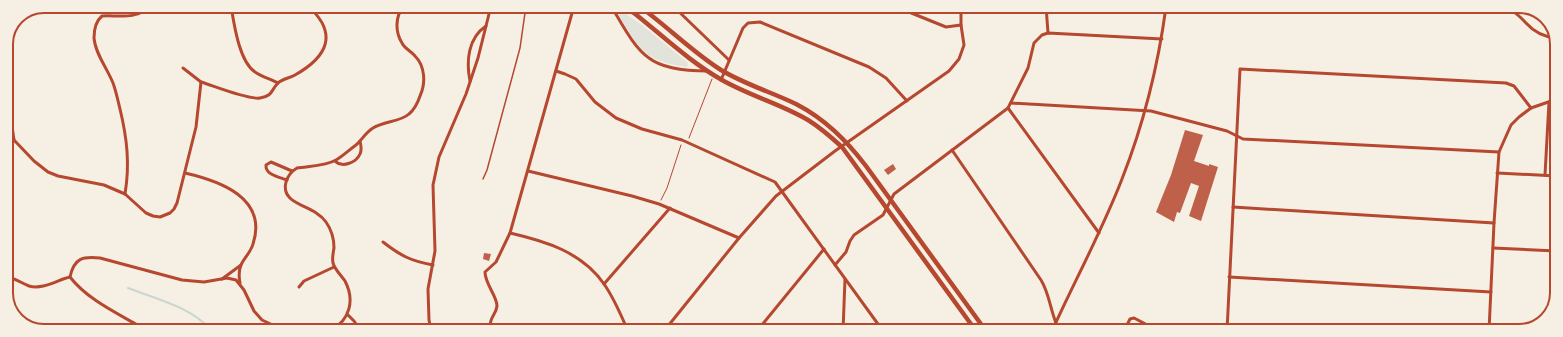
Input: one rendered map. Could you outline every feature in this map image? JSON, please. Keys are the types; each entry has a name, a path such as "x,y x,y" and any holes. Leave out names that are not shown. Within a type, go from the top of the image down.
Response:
{"main road":[{"path":"634,13 708,71 722,80 808,120 826,132 842,147 971,324"},
{"path":"648,13 700,55 724,72 743,82 796,104 836,131 848,143 891,200 981,324"}],"street":[{"path":"125,194 129,160 126,131 114,85 97,50 94,38 97,20 102,16 137,15 142,13"},
{"path":"232,13 235,31 245,58 251,68 256,73 278,83"},
{"path":"183,68 201,82 247,96 258,98 265,97 272,93 278,83 295,75 314,61 323,50 326,39 324,24 316,13"},
{"path":"340,324 348,315 350,306 348,289 334,267 334,240 322,216 291,200 286,191 287,180 292,171 297,168 335,161 360,141 365,134 373,128 382,123 407,116 411,113 422,93 424,83 423,72 421,64 415,56 402,44 397,30 398,19 401,13"},
{"path":"430,324 428,289 433,265 435,238 433,185 438,159 470,82 489,13"},
{"path":"490,324 491,318 497,306 485,277 485,272 496,262 510,233 572,13"},
{"path":"616,13 640,50 656,63 689,71 708,71"},
{"path":"680,13 729,60"},
{"path":"911,13 946,27 961,25"},
{"path":"670,324 739,238 776,196 949,71 959,59 964,45 961,13"},
{"path":"1047,13 1048,33"},
{"path":"1056,322 1099,233 1122,181 1145,110 1162,39 1165,13"},
{"path":"1515,13 1534,31 1549,37"},
{"path":"722,80 743,28 748,23 760,22 869,68 886,78 907,101"},
{"path":"470,82 468,60 470,50 479,31 486,26"},
{"path":"836,265 846,252 854,235 883,215 894,194 1008,108 1028,68 1034,43 1042,35 1048,33 1162,39"},
{"path":"1227,324 1240,69 1506,83 1514,86 1531,108"},
{"path":"556,71 576,79 595,102 616,118 642,129 687,142 764,176 774,182 878,324"},
{"path":"13,133 14,140 34,161 48,172 58,176 104,186 125,194 146,213 152,216 165,216 174,209 185,173 197,120 201,82"},
{"path":"1489,324 1492,248 1499,152 1511,125 1531,108 1549,102 1545,176"},
{"path":"1011,103 1151,110 1227,131 1243,139 1499,152"},
{"path":"1008,108 1099,233"},
{"path":"335,161 338,164 346,164 354,161 360,155 362,148 360,141"},
{"path":"952,150 1042,280 1047,289 1051,310 1056,322"},
{"path":"287,180 268,172 266,165 271,162 292,171"},
{"path":"528,171 659,204 739,238"},
{"path":"185,173 204,177 233,190 248,204 255,220 255,237 251,250 241,265 222,279"},
{"path":"1497,173 1550,176"},
{"path":"1233,207 1494,223"},
{"path":"604,284 670,208"},
{"path":"510,233 538,240 564,249 587,265 604,284 624,324"},
{"path":"383,242 397,253 414,262 433,265"},
{"path":"1492,248 1550,250"},
{"path":"763,324 824,249"},
{"path":"136,324 77,286 70,277 72,267 83,258 91,257 100,258 182,280 204,282 232,279 240,283"},
{"path":"241,265 240,283 254,311 262,320 271,324"},
{"path":"299,287 304,281 334,267"},
{"path":"14,279 29,286 39,286 47,285 70,277"},
{"path":"1229,277 1490,292"},
{"path":"843,324 845,278"},
{"path":"348,315 356,324"},
{"path":"1128,324 1130,319 1134,318 1146,324"}],"lane":[{"path":"483,179 489,164 520,48 525,13"}],"path":[{"path":"687,142 714,75"},
{"path":"659,204 667,188 682,140"}],"shaded area":[{"path":"620,13 624,13 643,26 688,63 687,67 673,65 647,54 638,44 619,16"}],"building":[{"path":"1185,130 1203,135 1194,161 1209,166 1209,164 1218,167 1201,221 1189,216 1199,186 1191,183 1180,213 1177,212 1174,222 1156,212 1171,175"},
{"path":"893,164 896,169 888,175 884,170"},
{"path":"484,253 491,254 489,261 483,259"}],"waterway":[{"path":"128,288 172,304 194,315 205,324"}]}
